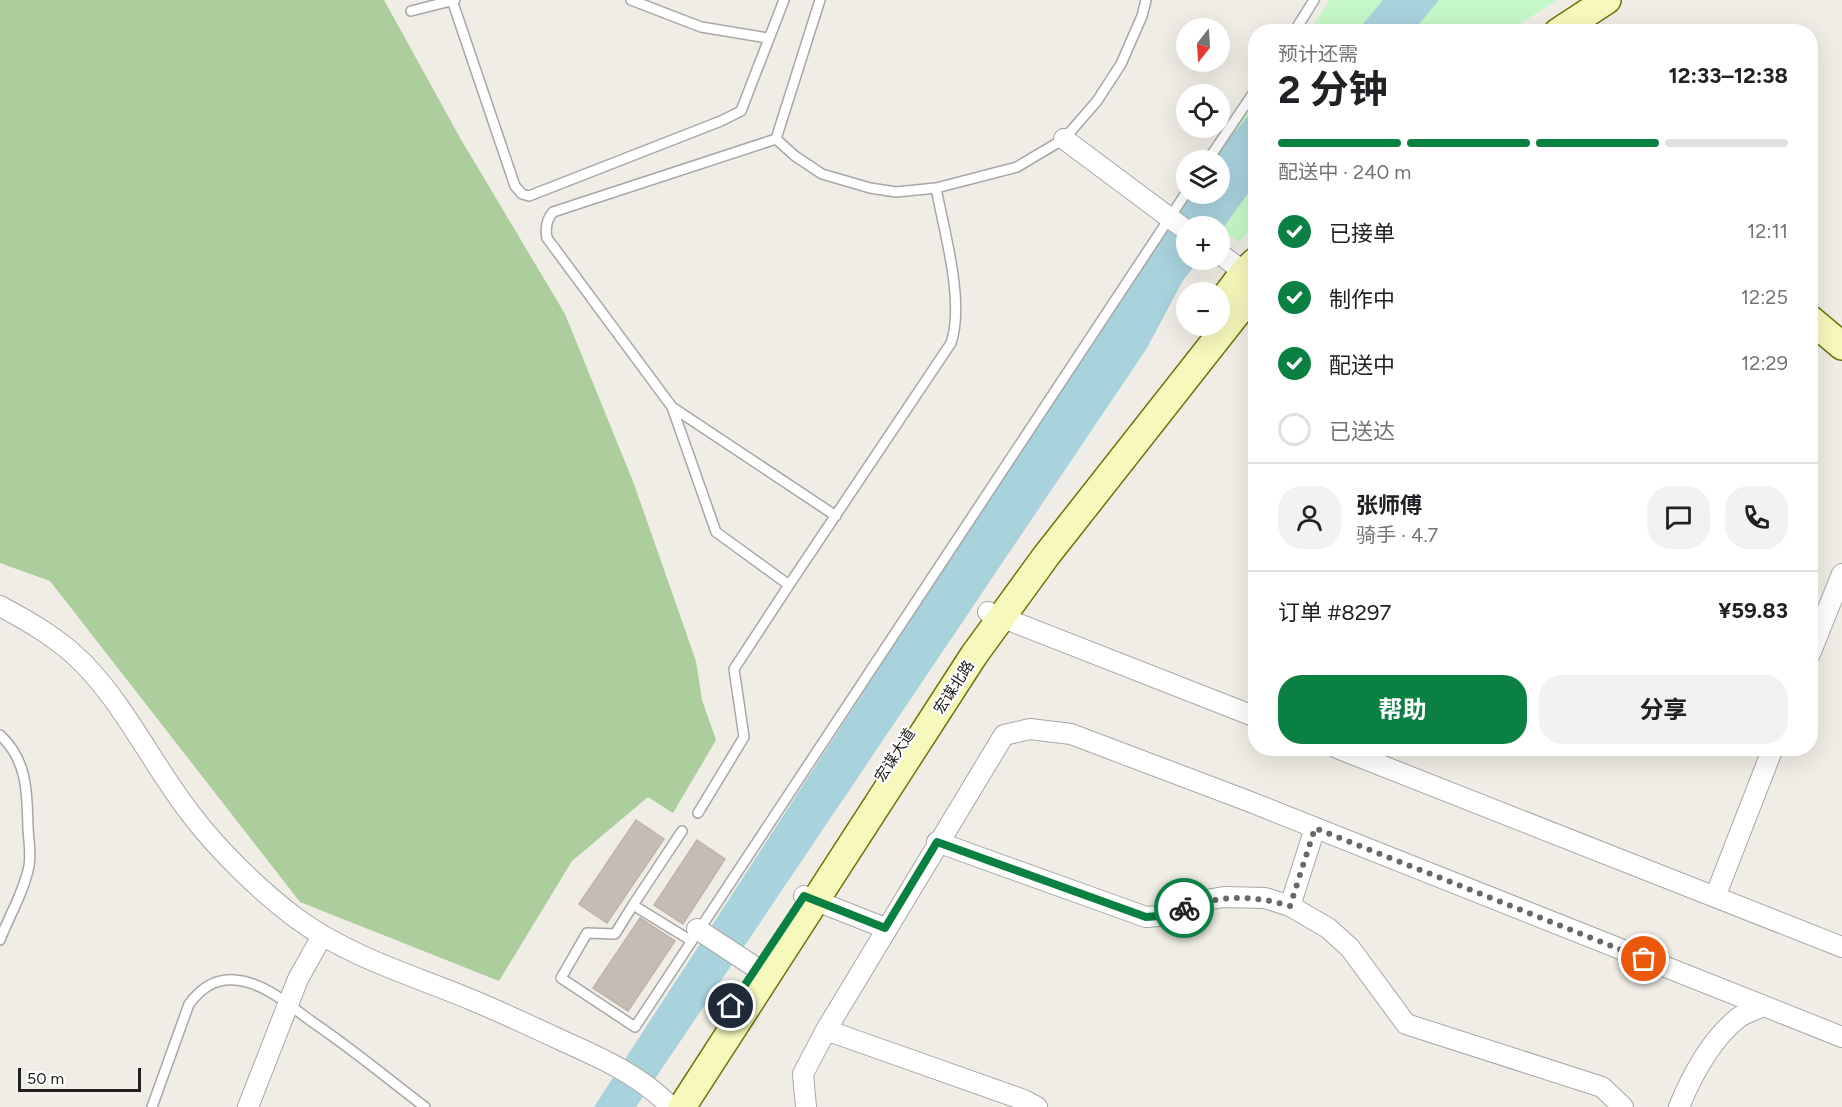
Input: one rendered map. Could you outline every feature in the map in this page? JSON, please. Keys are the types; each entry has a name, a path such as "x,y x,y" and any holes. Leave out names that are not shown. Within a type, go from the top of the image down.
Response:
{"main road":[{"path":"1570,24 1607,0"},
{"path":"1592,24 1629,0"},
{"path":"1230,295 1248,278"},
{"path":"995,614 1053,547 1248,279"},
{"path":"1818,326 1842,346"},
{"name":"宏谋大道","path":"667,1102 762,971 995,614 1196,336"}],"street":[{"path":"1064,139 1176,222"},
{"path":"1230,260 1248,272"},
{"path":"1818,634 1842,574"},
{"path":"0,606 61,644 85,665 108,693 190,813 217,846 294,917 322,936 388,968 472,1000 616,1065 667,1102"},
{"path":"995,614 1248,714"},
{"path":"806,1107 803,1074 885,928 1004,735 1030,729 1071,734 1842,1037"},
{"path":"1357,756 1842,947"},
{"path":"1715,897 1770,756"},
{"path":"1290,906 1315,828"},
{"path":"937,842 1146,917 1159,916 1206,900 1224,897 1265,898 1290,906 1328,928 1350,948 1406,1024 1602,1087 1623,1107"},
{"path":"810,898 885,928"},
{"path":"694,934 762,971"},
{"path":"248,1107 298,979 322,936"},
{"path":"1679,1107 1688,1086 1718,1037 1739,1017 1763,1006"},
{"path":"826,1030 1024,1100 1037,1107"}],"lane":[{"path":"411,11 454,0 515,186 522,194 529,196 721,121 741,111 784,0"},
{"path":"631,0 701,27 768,38"},
{"path":"776,139 820,0"},
{"path":"776,139 795,156 822,174 870,188 896,192 936,188 1017,167 1064,139 1097,101 1121,64 1142,16 1146,0"},
{"path":"1298,24 1314,0"},
{"path":"1215,150 1248,101"},
{"path":"776,139 553,212 548,217 547,238 672,407 716,532 789,585"},
{"path":"698,813 744,737 734,669 941,361 954,333 956,302 936,188"},
{"path":"682,831 615,934 587,933 561,978 634,1027 1179,204"},
{"path":"672,407 836,516"},
{"path":"0,735 12,746 26,778 29,856 23,885 3,922 0,940"},
{"path":"633,905 694,934"},
{"path":"152,1107 184,1013 196,994 209,983 223,980 237,980 267,990 374,1065 425,1107"}],"green space":[{"path":"0,0 384,0 459,136 565,314 634,484 696,661 702,700 716,740 673,813 648,797 572,861 499,981 300,902 50,581 0,563"},
{"path":"1330,0 1557,0 1520,24 1314,24"},
{"path":"1248,103 1248,232 1239,242 1230,236 1230,216 1202,216 1185,204 1230,204 1230,150 1212,150 1221,138 1230,138 1230,126"}],"water":[{"path":"1383,0 1439,0 1419,24 1363,24"},
{"path":"1248,116 1248,194 1230,218 1230,216 1176,216 1176,270 1191,270 1182,282 1176,282 1176,293 1147,348 636,1107 594,1107 1181,204 1230,204 1230,150 1219,150"}],"building":[{"path":"636,820 664,839 607,923 579,904"},
{"path":"697,840 725,859 683,924 654,905"},
{"path":"640,918 675,941 628,1011 593,988"}],"way so far":[{"path":"1184,908 1206,900 1224,897 1265,898 1290,906 1315,828 1644,959"}],"route":[{"path":"731,1006 804,896 885,928 937,842 1146,917 1159,916 1184,908"}]}
